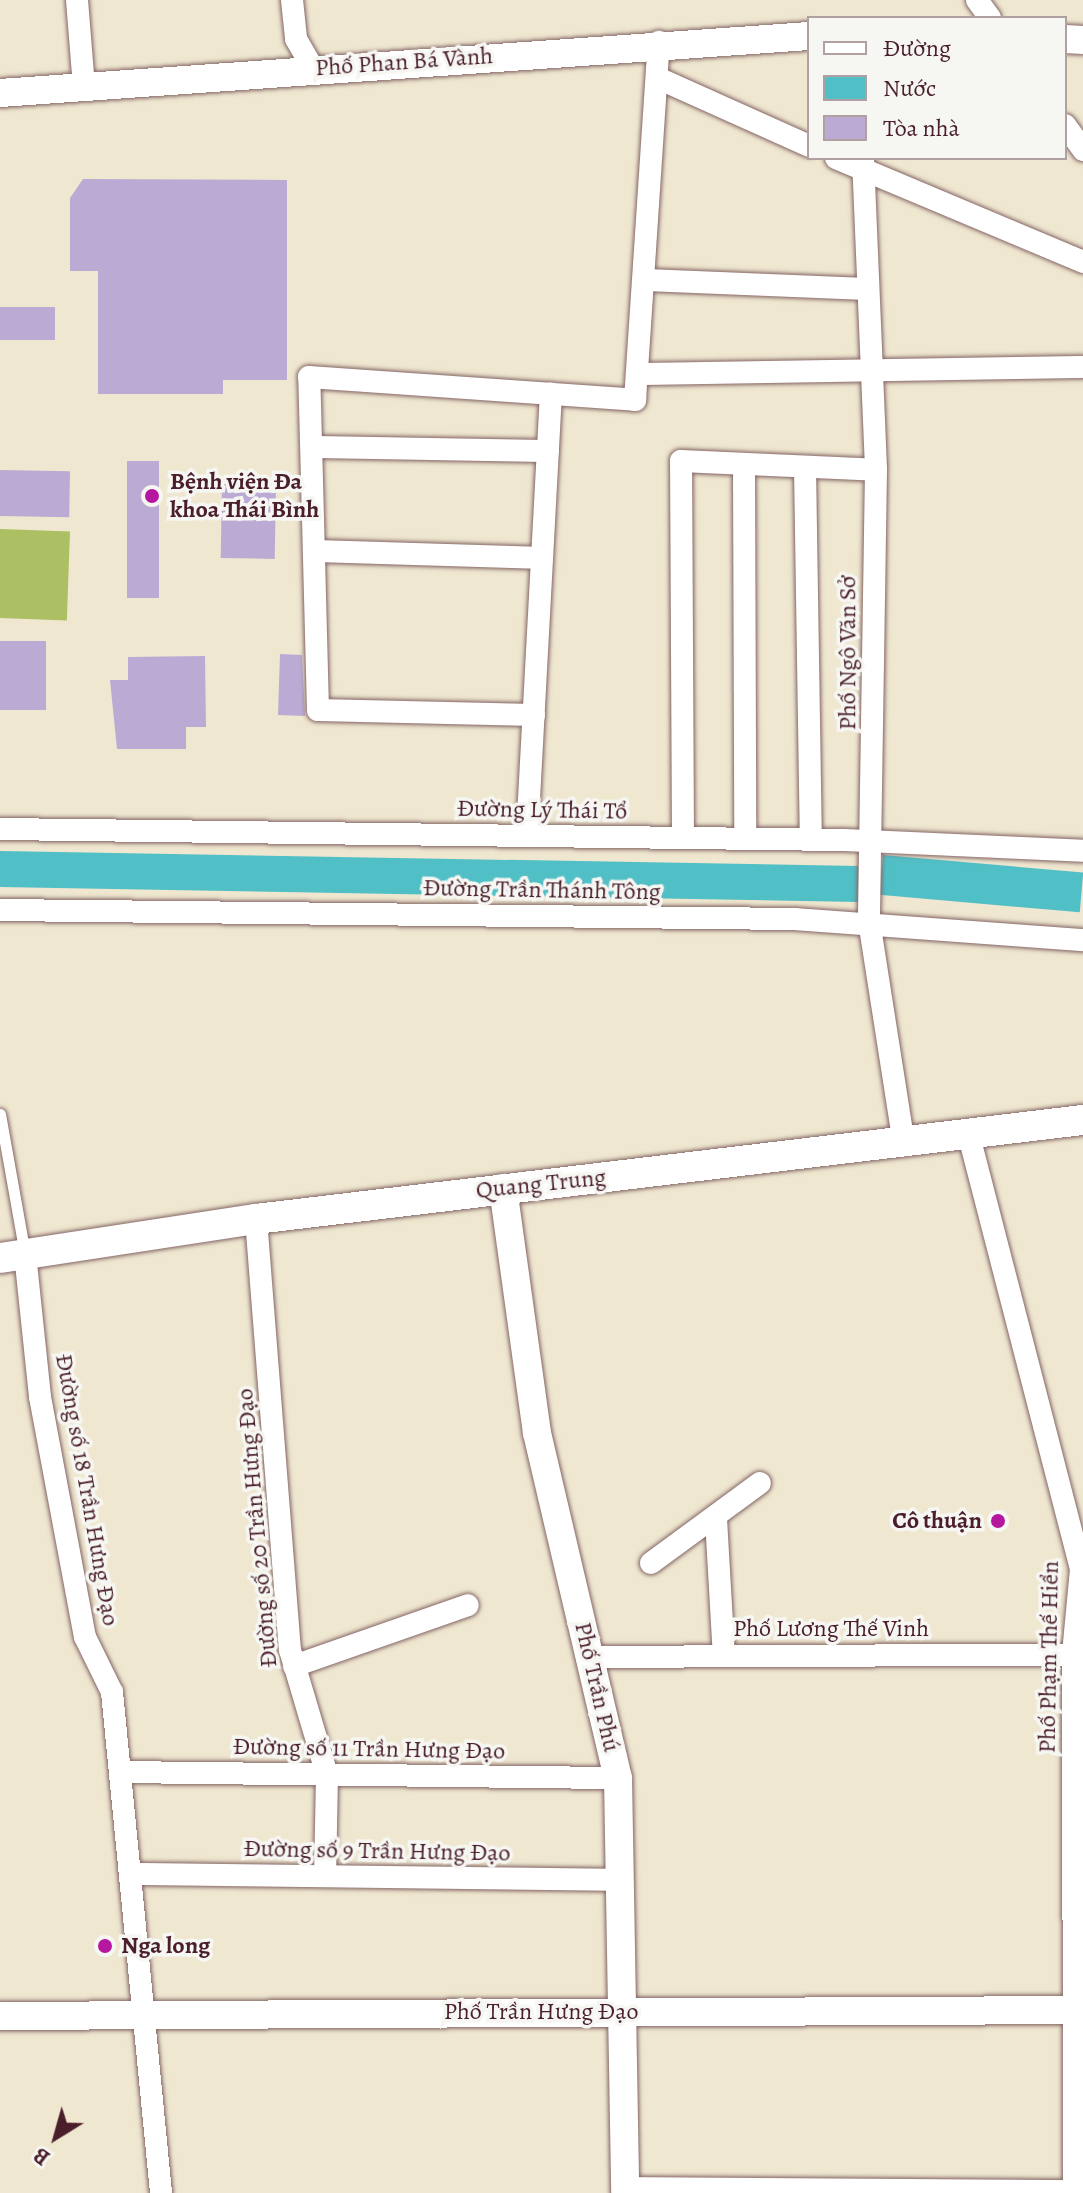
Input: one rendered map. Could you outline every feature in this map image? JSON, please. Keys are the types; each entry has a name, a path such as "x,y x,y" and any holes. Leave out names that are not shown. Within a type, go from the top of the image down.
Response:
{"main road":[{"name":"Quang Trung","path":"13,1256 256,1219 503,1188 904,1145 1083,1120"}],"street":[{"path":"77,0 84,87"},
{"path":"292,0 296,39 313,69"},
{"name":"Phố Phan Bá Vành","path":"0,93 659,42 807,36"},
{"path":"534,715 318,710 319,551 309,377 635,400 660,79 659,42"},
{"path":"660,79 807,145"},
{"path":"1067,128 1083,150"},
{"path":"863,164 1083,262"},
{"name":"Phố Ngô Văn Sở","path":"863,164 876,470 869,914 904,1145"},
{"path":"645,280 868,289"},
{"path":"638,374 1083,367"},
{"path":"527,836 551,394"},
{"path":"314,447 548,451"},
{"path":"683,838 681,461 876,470"},
{"path":"744,464 745,839"},
{"path":"805,467 811,840"},
{"path":"319,551 542,558"},
{"name":"Đường Lý Thái Tổ","path":"0,829 811,840 872,852 1083,851"},
{"name":"Đường Trần Thánh Tông","path":"0,910 869,914 1083,940"},
{"name":"Phố Phạm Thế Hiển","path":"969,1136 1082,1570 1078,1654 1079,2093 1074,2192"},
{"name":"Phố Trần Phú","path":"503,1188 537,1433 618,1778 625,2190"},
{"name":"Đường số 20 Trần Hưng Đạo","path":"256,1219 294,1666 327,1775 325,1876"},
{"name":"Đường số 18 Trần Hưng Đạo","path":"13,1256 85,1637 112,1692 133,1874 143,2017 161,2193"},
{"path":"651,1563 716,1519 760,1483"},
{"path":"716,1519 724,1656"},
{"path":"294,1666 468,1605"},
{"name":"Phố Lương Thế Vinh","path":"590,1657 1078,1654"},
{"name":"Đường số 11 Trần Hưng Đạo","path":"120,1772 618,1778"},
{"name":"Đường số 9 Trần Hưng Đạo","path":"133,1874 619,1880"},
{"name":"Phố Trần Hưng Đạo","path":"0,2016 1079,2010"},
{"path":"625,2190 1074,2192"}],"lane":[{"path":"0,1114 13,1256"}],"green space":[{"path":"0,529 70,531 67,620 0,618"}],"water":[{"path":"0,851 859,866 858,902 0,887"},
{"path":"883,855 1083,872 1080,912 880,895"}],"building":[{"path":"83,179 287,180 287,380 223,380 223,394 98,394 98,271 70,271 70,198"},
{"path":"0,307 55,307 55,340 0,340"},
{"path":"127,461 159,461 159,598 127,598"},
{"path":"0,470 70,471 69,517 0,516"},
{"path":"222,484 276,485 275,559 221,558"},
{"path":"0,641 46,641 46,710 0,710"},
{"path":"280,654 302,655 305,716 278,715"},
{"path":"205,656 206,727 186,727 186,749 117,749 110,680 128,680 128,657"}],"place":[{"name":"Bệnh viện Đa khoa Thái Bình","path":"152,496"},
{"name":"Cô thuận","path":"998,1521"},
{"name":"Nga long","path":"105,1946"}]}
